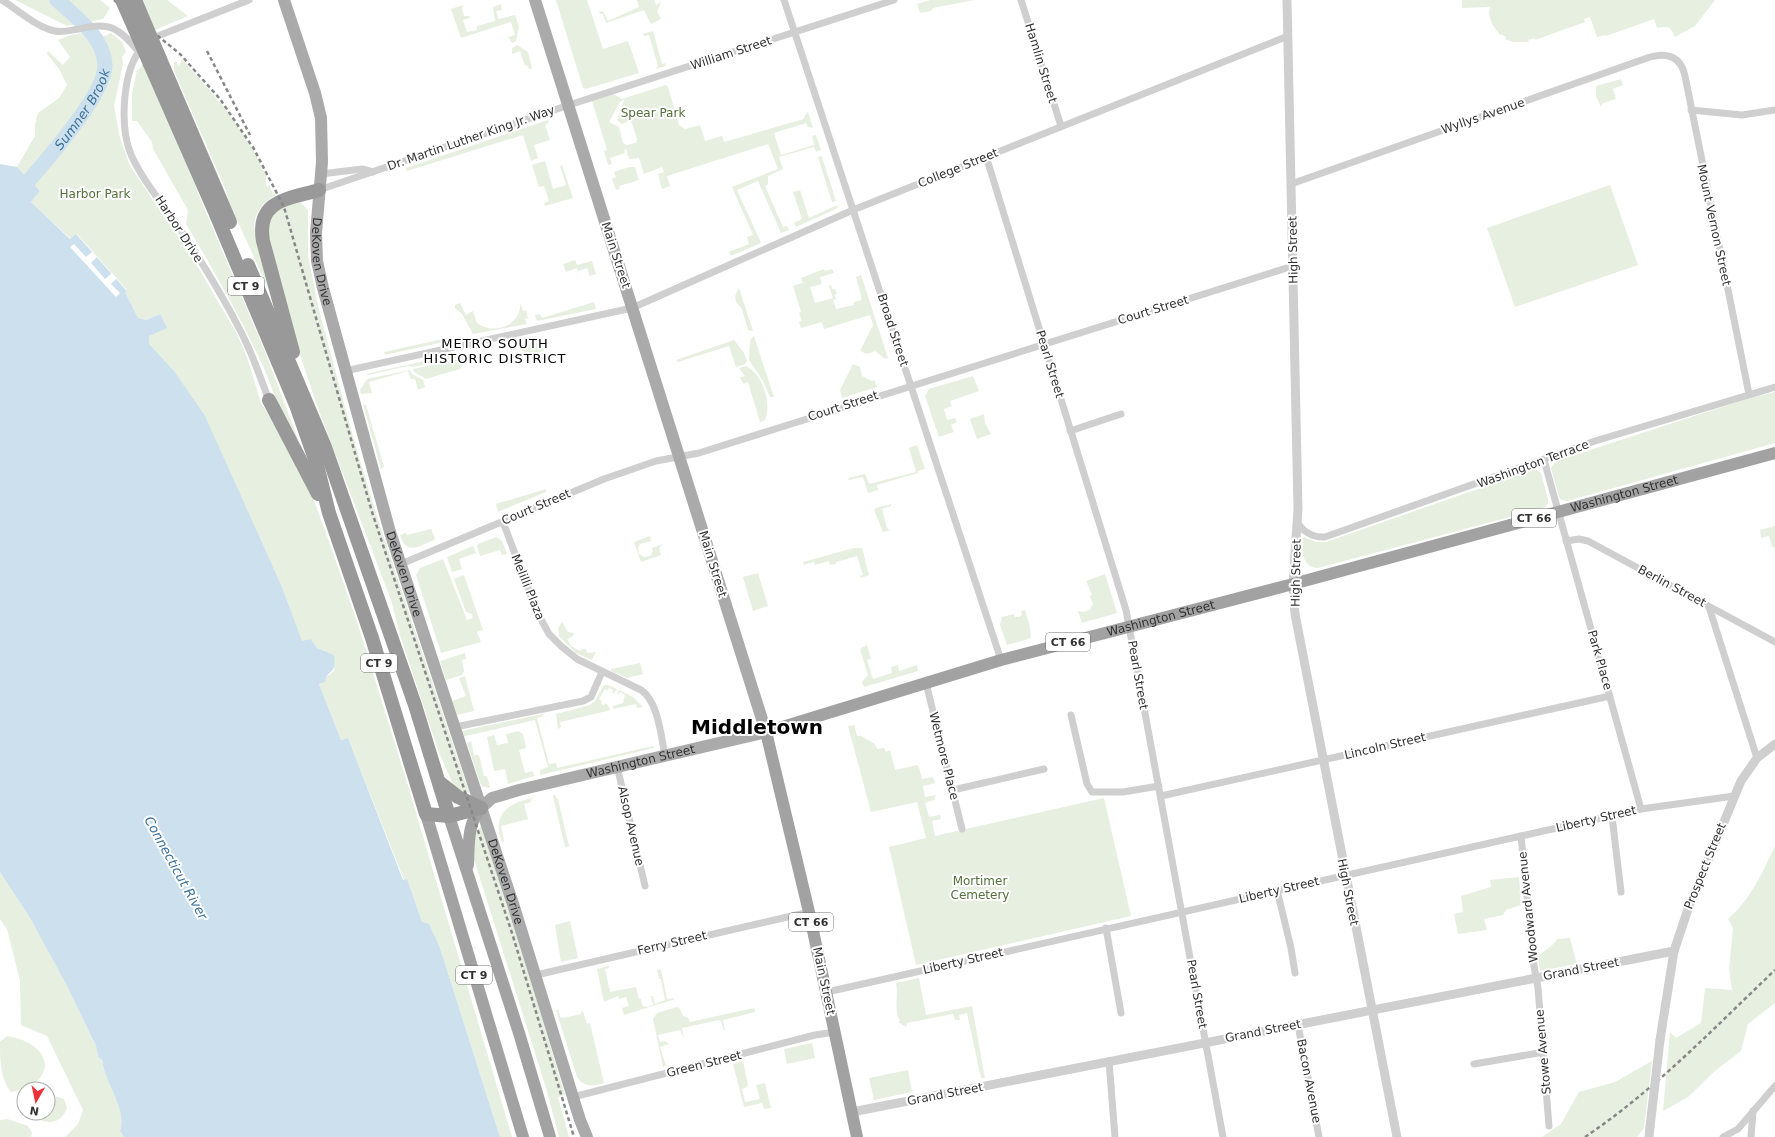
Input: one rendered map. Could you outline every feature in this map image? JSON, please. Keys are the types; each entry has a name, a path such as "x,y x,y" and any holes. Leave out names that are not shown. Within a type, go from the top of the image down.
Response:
{"highway":[{"name":"CT 9","path":"122,0 155,61 307,402 415,705 519,1033 550,1137"},
{"name":"CT 9","path":"135,0 155,61 284,376 317,465 329,513 372,638 522,1137"},
{"path":"307,402 263,242 262,226 266,212 275,204 319,190"},
{"path":"269,400 329,513"},
{"name":"Washington Street","path":"766,732 1002,660 1293,584 1775,453"},
{"name":"Main Street","path":"766,732 827,992 857,1137"},
{"path":"439,782 458,797 481,808"},
{"path":"426,814 449,816 481,808"},
{"path":"468,875 469,834 474,819 481,808"}],"main road":[{"name":"DeKoven Drive","path":"284,0 319,110 322,134 321,174 316,233 317,261 345,371 372,470 401,564 536,975 573,1097 587,1137"},
{"name":"Main Street","path":"535,0 766,732"},
{"name":"Washington Street","path":"481,808 492,798 503,794 766,732"}],"street":[{"path":"2,0 45,28 54,31 69,31 93,25 106,25 117,30 129,39 138,52 158,36 249,0"},
{"name":"Broad Street","path":"784,0 1002,660"},
{"name":"William Street","path":"569,105 894,0"},
{"name":"Hamlin Street","path":"1021,0 1061,126"},
{"name":"High Street","path":"1287,0 1298,523 1293,584 1298,633 1344,875 1397,1137"},
{"name":"College Street","path":"345,371 632,308 853,210 1288,36"},
{"name":"Harbor Drive","path":"138,52 129,78 125,103 126,133 130,151 138,168 182,230 229,310 250,350 269,400"},
{"name":"Wyllys Avenue","path":"1291,184 1650,57 1664,54 1675,58"},
{"name":"Mount Vernon Street","path":"1675,58 1684,69 1749,394"},
{"name":"Dr. Martin Luther King Jr. Way","path":"319,190 569,105"},
{"path":"1691,110 1742,114 1775,110"},
{"name":"Pearl Street","path":"986,156 1126,610 1223,1137"},
{"name":"Dr. Martin Luther King Jr. Way","path":"321,174 362,169 373,172"},
{"name":"Court Street","path":"401,564 604,479 656,461 699,453 911,385 1293,266"},
{"name":"Washington Terrace","path":"1298,523 1304,531 1319,537 1325,537 1622,432 1775,387"},
{"path":"1070,431 1121,414"},
{"name":"Park Place","path":"1544,460 1641,809"},
{"name":"Melilli Plaza","path":"503,522 537,612 547,630 556,642 572,655 602,672 635,687 649,696 655,713 665,755"},
{"name":"Berlin Street","path":"1566,541 1578,539 1588,541 1775,642"},
{"path":"1710,607 1757,758 1775,744"},
{"path":"454,727 584,701 591,696 602,672"},
{"name":"Wetmore Place","path":"926,682 962,829"},
{"name":"Lincoln Street","path":"1161,796 1610,696"},
{"path":"1071,715 1087,784 1092,792 1123,792 1159,786"},
{"name":"Prospect Street","path":"1649,1137 1660,1040 1674,951 1685,916 1734,796 1757,758"},
{"name":"Alsop Avenue","path":"617,766 645,886"},
{"path":"953,790 1044,769"},
{"name":"Liberty Street","path":"827,992 1106,928 1641,809 1734,796"},
{"path":"1612,816 1621,892"},
{"name":"Woodward Avenue","path":"1521,836 1536,978"},
{"path":"1277,890 1291,948 1295,973"},
{"name":"Ferry Street","path":"536,975 809,912"},
{"path":"1106,928 1121,1013"},
{"name":"Grand Street","path":"852,1112 1674,951"},
{"name":"Stowe Avenue","path":"1536,978 1544,1052 1549,1126"},
{"name":"Bacon Avenue","path":"1298,1025 1320,1137"},
{"name":"Green Street","path":"573,1097 815,1035 835,1032"},
{"path":"1474,1064 1544,1052"},
{"path":"1109,1061 1115,1137"},
{"path":"1723,1137 1738,1129 1775,1086"},
{"path":"1750,1137 1753,1111"}],"green space":[{"path":"15,0 100,0 110,8 103,19 67,26"},
{"path":"142,0 167,0 188,16 155,30"},
{"path":"511,0 501,4 502,10 496,11 499,19 515,15 519,26 516,41 512,43 508,37 515,35 511,22 461,38 451,9 463,5 462,8 464,16 469,16 470,18 463,20 467,32 477,30 477,26 495,21 493,7"},
{"path":"556,0 587,0 603,49 628,41 639,73 586,89 583,88"},
{"path":"637,0 654,0 656,5 661,2 657,12 661,19 651,24 644,10 606,23 603,14 600,14 599,12 603,11 608,21 639,7"},
{"path":"931,0 974,0 933,8 931,11 920,13 917,4"},
{"path":"1462,0 1715,0 1695,26 1675,37 1669,28 1657,28 1654,19 1606,36 1597,37 1590,17 1584,19 1585,22 1535,40 1534,38 1528,40 1529,42 1513,42 1505,39 1506,37 1501,34 1500,35 1492,24 1489,14 1490,7 1462,8"},
{"path":"653,31 662,64 665,63 666,66 655,69 658,66 649,35 644,36 643,34"},
{"name":"Harbor Park","path":"83,33 105,36 111,33 122,42 126,52 122,57 123,64 114,106 120,138 130,166 192,257 238,336 247,357 261,403 277,428 312,495 358,625 406,779 512,1137 500,1137 440,948 422,922 407,880 404,880 348,738 341,740 319,684 325,682 325,678 334,671 334,655 317,648 311,639 302,642 282,587 256,531 149,344 149,336 160,314 146,320 138,318 125,292 127,290 77,234 71,239 31,202 40,191 17,167 35,136 35,124 38,113 59,98 67,85 59,69 47,54 48,51 63,65 70,57 58,40 70,35"},
{"path":"517,45 528,52 532,69 529,69 527,65 525,66 520,51 512,54 512,48"},
{"path":"182,59 224,107 252,148 266,175 267,187 269,185 272,192 276,195 260,208 254,222 254,227 277,308 229,202 225,188 174,71 174,62 177,62 179,66"},
{"path":"143,63 147,65 207,215 264,349 298,439 293,433 283,414 261,362 235,309 186,224 188,210 153,149 152,142 137,121 132,121 132,94 137,70 139,70"},
{"path":"1621,79 1623,85 1613,89 1616,99 1603,103 1601,107 1596,96 1596,86"},
{"name":"Spear Park","path":"666,85 668,87 679,125 685,129 700,125 705,141 722,136 724,142 804,119 808,112 813,128 808,127 806,123 774,133 781,155 814,145 812,136 816,135 821,150 816,152 814,147 779,157 783,169 768,176 768,184 765,186 783,227 787,226 789,230 774,236 781,233 758,181 737,190 761,243 731,256 729,252 749,244 747,237 753,235 732,187 778,169 768,144 667,176 670,186 662,189 658,174 664,172 662,167 644,174 639,158 629,159 626,149 624,150 625,153 610,158 612,164 608,165 604,151 607,150 592,101 613,94 622,99","holes":["624,100 617,120 622,124 628,121 632,123 637,139 636,143 627,145 623,143 619,127 609,122 620,102"]},
{"path":"548,120 549,122 545,125 550,140 534,145 538,158 531,161 523,135 407,171 406,168"},
{"path":"821,156 836,201 832,202 818,157"},
{"path":"545,161 553,189 566,185 560,166 562,165 573,198 545,206 544,203 549,201 544,186 539,187 532,165"},
{"path":"629,167 635,167 639,180 619,186 620,189 616,190 612,179 616,177 614,172"},
{"path":"1610,185 1638,265 1515,307 1487,228"},
{"path":"800,190 809,218 837,205 838,208 796,227 794,223 802,219 793,192"},
{"path":"294,202 300,202 308,210 308,256 319,310 355,444 380,526 469,792 467,794 454,787 438,750 400,635 391,600 316,403 293,333 266,231 271,213"},
{"path":"575,260 577,265 592,261 596,274 590,276 587,268 578,271 577,268 566,272 563,264"},
{"path":"824,269 825,271 832,269 834,273 820,277 822,284 810,287 815,303 833,298 829,286 831,285 832,289 835,289 837,294 834,295 836,299 833,300 836,309 854,305 854,302 862,300 856,277 861,275 888,358 885,359 875,351 867,354 860,351 873,325 870,315 824,329 822,322 801,328 799,322 802,321 799,313 801,312 793,286 803,283 801,278"},
{"path":"739,288 753,331 748,330 742,309 736,302 735,296"},
{"path":"594,302 596,309 537,321 535,315 540,314 542,318"},
{"path":"460,303 466,315 473,311 477,323 484,327 499,328 506,326 517,317 520,303 523,311 526,310 528,318 525,319 527,324 473,334 462,314 455,308 455,305"},
{"path":"754,336 774,397 770,397 763,381 749,360 750,340"},
{"path":"447,338 448,341 385,355 384,352"},
{"path":"734,340 744,353 747,361 745,364 736,367 729,346 678,362 676,360"},
{"path":"543,341 544,351 530,354 520,350 520,347"},
{"path":"461,353 463,356 413,367 408,366 368,375 366,374"},
{"path":"464,358 465,362 460,369 426,379 414,372 413,369"},
{"path":"853,364 860,367 862,376 872,381 874,380 877,387 842,398 840,390"},
{"path":"746,366 752,370 761,382 767,398 767,413 765,420 757,424 760,422 748,382 743,384 740,377 745,376 739,368"},
{"path":"410,370 412,374 423,380 425,387 418,390 415,379 411,379 408,371 369,382 372,393 361,394 360,390 367,379"},
{"path":"973,376 979,391 950,401 952,406 944,409 947,420 955,418 957,422 951,425 954,432 939,437 925,396 929,389"},
{"path":"1775,392 1775,443 1567,501 1561,500 1559,497 1551,468 1556,461 1750,398"},
{"path":"363,404 366,405 384,467 381,469"},
{"path":"984,414 985,423 991,434 977,439 970,419"},
{"path":"917,445 925,469 918,471 918,473 877,485 878,490 868,493 863,477 849,480 848,478 865,474 869,484 916,472 909,448"},
{"path":"1535,469 1541,473 1548,499 1548,504 1544,508 1318,568 1308,565 1305,561 1302,552 1304,537 1316,542 1326,542"},
{"path":"546,489 546,492 498,512 496,504"},
{"path":"891,504 891,506 882,509 887,528 890,530 883,532 874,510 876,508"},
{"path":"1775,526 1775,548 1772,547 1769,536 1761,538 1760,530"},
{"path":"431,529 435,538 434,540 414,548 406,545 400,535 406,533 407,535"},
{"path":"650,536 651,541 640,544 638,548 639,554 645,557 650,556 653,552 652,548 663,544 659,548 661,555 641,562 634,542"},
{"path":"496,537 502,541 507,554 502,555 500,550 480,556 477,546 478,544"},
{"path":"473,546 476,553 459,559 462,569 452,572 447,557"},
{"path":"854,548 862,548 869,575 861,578 860,576 863,575 857,556 830,565 829,561 815,565 814,562 804,565 803,562"},
{"path":"443,559 467,620 473,618 472,614 466,612 454,579 464,575 483,630 477,632 481,642 441,653 416,575 420,568"},
{"path":"758,573 768,606 753,611 743,577"},
{"path":"1105,574 1117,613 1082,623 1078,611 1084,612 1091,609 1091,606 1093,605 1090,596 1092,595 1086,581"},
{"path":"1025,610 1030,627 1031,638 1007,645 1000,625 1002,617 1014,614 1015,617 1019,617 1022,615 1021,611"},
{"path":"562,622 568,632 574,633 573,636 567,639 571,646 580,651 586,649 587,653 596,652 592,660 576,653 559,636 558,629"},
{"path":"867,645 871,659 867,660 873,679 892,673 891,667 898,665 899,671 917,665 918,671 864,687 862,682 868,675 860,649"},
{"path":"465,653 466,659 462,660 464,671 462,675 446,680 440,661"},
{"path":"640,663 643,674 627,678 611,671 611,669"},
{"path":"465,676 474,711 457,715 452,701 466,696 459,678"},
{"path":"604,685 617,689 614,693 612,693 613,690 609,688 607,691 605,689 599,699 602,701 601,704 604,705 606,703 611,710 560,722 561,727 558,729 556,714 590,705 595,701"},
{"path":"619,690 633,697 643,707 637,708 636,704 613,709 613,706 623,703 625,695 620,692 617,696"},
{"path":"543,714 543,716 537,718 549,764 556,763 557,768 653,746 654,748 540,775 540,770 548,767 535,720 462,737 461,732 466,730"},
{"name":"Mortimer Cemetery","path":"854,725 857,736 861,736 875,744 877,749 884,748 886,752 890,750 895,770 917,765 919,767 922,779 933,777 935,783 923,786 925,797 936,795 934,800 925,803 929,817 940,815 941,819 932,821 935,836 1104,798 1131,916 916,965 889,847 926,838 917,802 871,812 848,726"},
{"path":"518,731 523,734 526,748 519,750 525,773 533,771 534,776 508,784 505,769 494,771 487,737 494,735 497,745 508,743 506,734"},
{"path":"471,741 474,755 479,755 484,776 487,776 490,787 488,788 482,786 480,783 467,743"},
{"path":"554,794 558,799 569,846 565,847 553,796"},
{"path":"532,798 531,802 524,804 528,819 501,826 504,841 502,843 499,833 499,825 500,818 504,812 508,807"},
{"path":"481,826 508,904 565,1095 558,1097 569,1137 559,1137 546,1088 472,853 475,832"},
{"path":"1775,846 1775,1003 1748,1024 1741,1051 1716,1070 1688,1097 1663,1111 1670,1032 1676,1038 1701,1023 1705,988 1732,990 1729,969 1733,928 1728,919 1743,903 1761,876"},
{"path":"0,872 30,918 67,986 96,1046 98,1057 102,1060 107,1078 121,1113 120,1131 124,1137 65,1137 78,1124 83,1110 47,1036 21,1025 20,981 7,929 0,919"},
{"path":"1519,877 1521,905 1506,910 1503,915 1484,919 1487,930 1458,934 1454,914 1463,912 1461,896 1491,887 1490,880"},
{"path":"570,921 578,958 561,962 555,925"},
{"path":"1570,938 1577,964 1540,971 1538,958 1540,955 1557,939"},
{"path":"609,966 609,968 605,969 610,992 636,987 639,999 641,999 642,1005 645,1007 653,1005 651,996 653,996 655,1004 665,1000 661,979 659,979 657,970 661,969 667,999 675,999 624,1015 622,1008 629,1006 626,997 619,999 618,996 604,1002 597,969"},
{"path":"919,978 926,1015 972,1006 985,1078 981,1078 967,1013 959,1015 960,1020 955,1020 953,1014 907,1023 906,1027 898,1022 900,1021 896,1007 896,983"},
{"path":"677,1007 680,1009 683,1016 688,1018 690,1022 754,1008 755,1012 723,1020 724,1031 721,1021 719,1020 682,1028 684,1039 680,1030 658,1035 660,1042 665,1041 669,1044 660,1047 666,1066 663,1067 653,1019 657,1013"},
{"path":"556,1010 559,1010 560,1017 563,1018 581,1014 583,1011 587,1024 590,1023 604,1083 596,1085 583,1083 577,1077"},
{"path":"7,1036 22,1040 34,1046 41,1054 45,1063 43,1072 38,1080 16,1081 16,1090 11,1092 7,1087 3,1075 0,1042"},
{"path":"812,1043 815,1058 787,1064 784,1049"},
{"path":"743,1061 748,1085 742,1089 745,1102 760,1099 756,1085 765,1083 771,1108 764,1109 762,1103 744,1107 733,1064"},
{"path":"1652,1061 1644,1128 1637,1137 1542,1137 1561,1124 1579,1092 1615,1082"},
{"path":"908,1070 912,1092 874,1100 869,1078"},
{"path":"56,1096 64,1099 67,1108 56,1121"},
{"path":"7,1119 28,1126 32,1133 31,1137 0,1137 0,1120"}],"water":[{"name":"Connecticut River","path":"0,164 17,167 40,191 31,202 70,239 76,234 127,291 125,292 138,318 146,320 160,314 167,328 149,336 149,344 174,371 205,416 282,587 302,641 311,639 317,648 334,655 335,662 333,669 326,678 325,682 319,684 341,740 348,738 403,880 407,879 422,922 429,924 440,948 500,1137 124,1137 120,1131 121,1114 107,1078 102,1060 98,1057 96,1046 67,986 30,918 0,872"}],"pier":[{"path":"74,244 86,257 92,252 97,257 91,263 105,279 112,273 117,278 111,284 120,293 116,297 70,247"}],"waterway":[{"name":"Sumner Brook","path":"0,213 44,163 79,119 102,80 105,65 100,45 88,28 57,0"}],"railway":[{"path":"114,0 180,54 220,99 254,149 284,207 372,512 512,933 574,1137"},
{"path":"207,51 250,135"},
{"path":"1585,1137 1611,1119 1660,1079 1775,970"}],"district":[{"name":"METRO SOUTH HISTORIC DISTRICT","path":"495,350"},
{"name":"Middletown","path":"757,727"}]}
